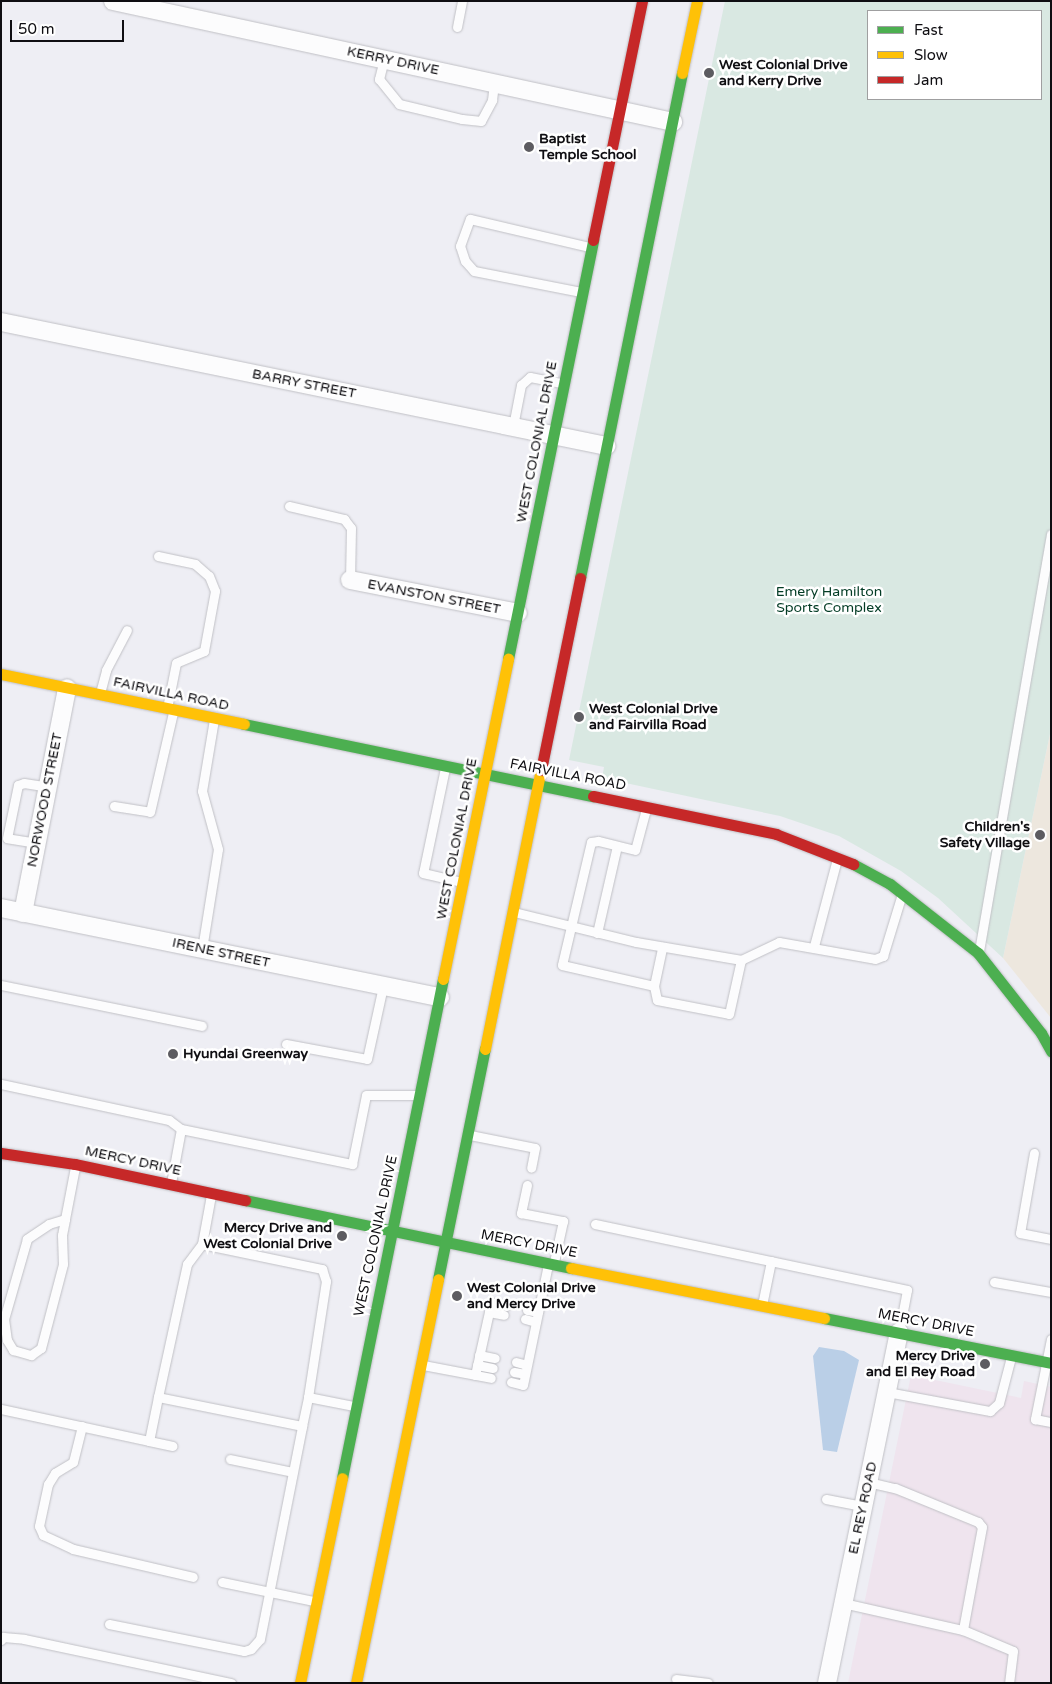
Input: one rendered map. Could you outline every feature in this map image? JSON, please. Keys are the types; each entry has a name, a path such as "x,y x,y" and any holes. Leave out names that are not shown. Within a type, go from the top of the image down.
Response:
{"main road":[{"name":"WEST COLONIAL DRIVE","path":"300,1683 642,1"},
{"path":"356,1683 697,1"},
{"name":"FAIRVILLA ROAD","path":"1,674 776,834 838,857 902,894 978,954 1041,1033 1051,1051"},
{"name":"MERCY DRIVE","path":"1,1153 76,1164 551,1264 1049,1362"}],"street":[{"name":"KERRY DRIVE","path":"113,1 673,122"},
{"name":"BARRY STREET","path":"1,322 606,446"},
{"name":"EVANSTON STREET","path":"350,580 518,613"},
{"name":"NORWOOD STREET","path":"23,913 67,688"},
{"name":"IRENE STREET","path":"1,908 440,998"},
{"name":"EL REY ROAD","path":"827,1683 899,1332"}],"lane":[{"path":"457,27 462,1"},
{"path":"384,59 379,79 399,104 462,119 480,120 492,100 494,83"},
{"path":"583,293 474,271 465,261 460,246 470,220 592,248"},
{"path":"513,426 521,385 530,376 564,384"},
{"path":"289,506 344,519 351,528 352,537 350,580"},
{"path":"978,954 1051,534"},
{"path":"114,806 150,812 170,709 176,662 204,651 215,591 209,576 195,564 158,556"},
{"path":"100,694 106,670 127,630"},
{"path":"202,949 218,849 202,791 214,718"},
{"path":"446,765 423,873 463,882"},
{"path":"37,843 4,840 18,785 24,783 48,787"},
{"path":"646,806 637,848 617,846 598,841 591,842 562,965 654,986"},
{"path":"597,933 617,846"},
{"path":"814,946 838,857"},
{"path":"512,912 662,947 741,960 779,942 814,946 875,959 883,956 902,894"},
{"path":"662,947 654,986 657,1000 729,1014 741,960"},
{"path":"1,985 202,1026"},
{"path":"286,1044 367,1059 383,986"},
{"path":"1,1084 169,1120 181,1129 352,1164 366,1095 420,1095"},
{"path":"171,1184 181,1129"},
{"path":"467,1134 535,1148 531,1168"},
{"path":"1034,1153 1020,1233 1051,1238"},
{"path":"65,1219 49,1224 27,1239 4,1319 7,1340 13,1350 31,1355 41,1348 62,1264 65,1219 76,1164"},
{"path":"511,1382 523,1385 538,1312 562,1221 521,1213 527,1185"},
{"path":"149,1441 186,1264 202,1244 212,1192"},
{"path":"595,1224 908,1290 899,1332"},
{"path":"109,1624 244,1651 251,1649 260,1639 308,1396 326,1281 322,1269 202,1244"},
{"path":"762,1305 771,1261"},
{"path":"994,1282 1051,1292"},
{"path":"475,1375 489,1312 494,1303 505,1310"},
{"path":"536,1322 526,1314 538,1312"},
{"path":"1051,1339 1049,1362 1034,1418 1051,1422"},
{"path":"479,1355 495,1358"},
{"path":"887,1392 990,1411 1000,1403 1012,1355"},
{"path":"516,1362 527,1365"},
{"path":"421,1364 491,1378"},
{"path":"477,1365 493,1368"},
{"path":"514,1372 525,1374"},
{"path":"308,1396 357,1406"},
{"path":"158,1397 302,1426"},
{"path":"1,1409 172,1446"},
{"path":"82,1426 73,1462 55,1473 48,1484 39,1526 43,1535 73,1549 193,1577"},
{"path":"230,1459 293,1472"},
{"path":"868,1482 895,1488 978,1522 982,1527 963,1630"},
{"path":"826,1499 863,1506"},
{"path":"222,1582 317,1601"},
{"path":"843,1604 963,1630 1014,1651 1009,1683"},
{"path":"1,1640 3,1637 24,1638 231,1683"},
{"path":"676,1679 708,1683"}],"shaded area":[{"name":"Children's Safety Village","path":"1051,729 1051,1018 1003,958"},
{"path":"911,1375 1021,1398 1024,1381 1051,1387 1051,1683 848,1683"}],"green space":[{"name":"Emery Hamilton Sports Complex","path":"725,1 1051,1 1051,729 1003,958 938,898 901,871 839,836 780,816 602,778 604,767 569,760"}],"water":[{"path":"819,1347 844,1351 859,1360 837,1452 823,1450 813,1356"}],"traffic: fast":[{"path":"580,578 682,73"},
{"path":"508,659 593,240"},
{"path":"244,724 593,796"},
{"path":"853,864 890,884 978,953 1041,1033 1051,1051"},
{"path":"342,1478 443,979"},
{"path":"438,1279 485,1049"},
{"path":"245,1200 571,1268"},
{"path":"824,1318 1051,1363"}],"traffic: slow":[{"path":"682,73 697,1"},
{"path":"443,979 508,659"},
{"path":"1,674 244,724"},
{"path":"485,1049 541,770"},
{"path":"571,1268 824,1318"},
{"path":"356,1683 438,1279"},
{"path":"300,1683 342,1478"}],"traffic: jam":[{"path":"593,240 642,1"},
{"path":"541,770 580,578"},
{"path":"593,796 776,834 853,864"},
{"path":"1,1153 75,1164 245,1200"}],"place":[{"name":"West Colonial Drive and Kerry Drive","path":"709,73"},
{"name":"Baptist Temple School","path":"529,147"},
{"name":"West Colonial Drive and Fairvilla Road","path":"579,717"},
{"name":"Children's Safety Village","path":"1040,835"},
{"name":"Hyundai Greenway","path":"173,1054"},
{"name":"Mercy Drive and West Colonial Drive","path":"342,1236"},
{"name":"West Colonial Drive and Mercy Drive","path":"457,1296"},
{"name":"Mercy Drive and El Rey Road","path":"985,1364"}]}
